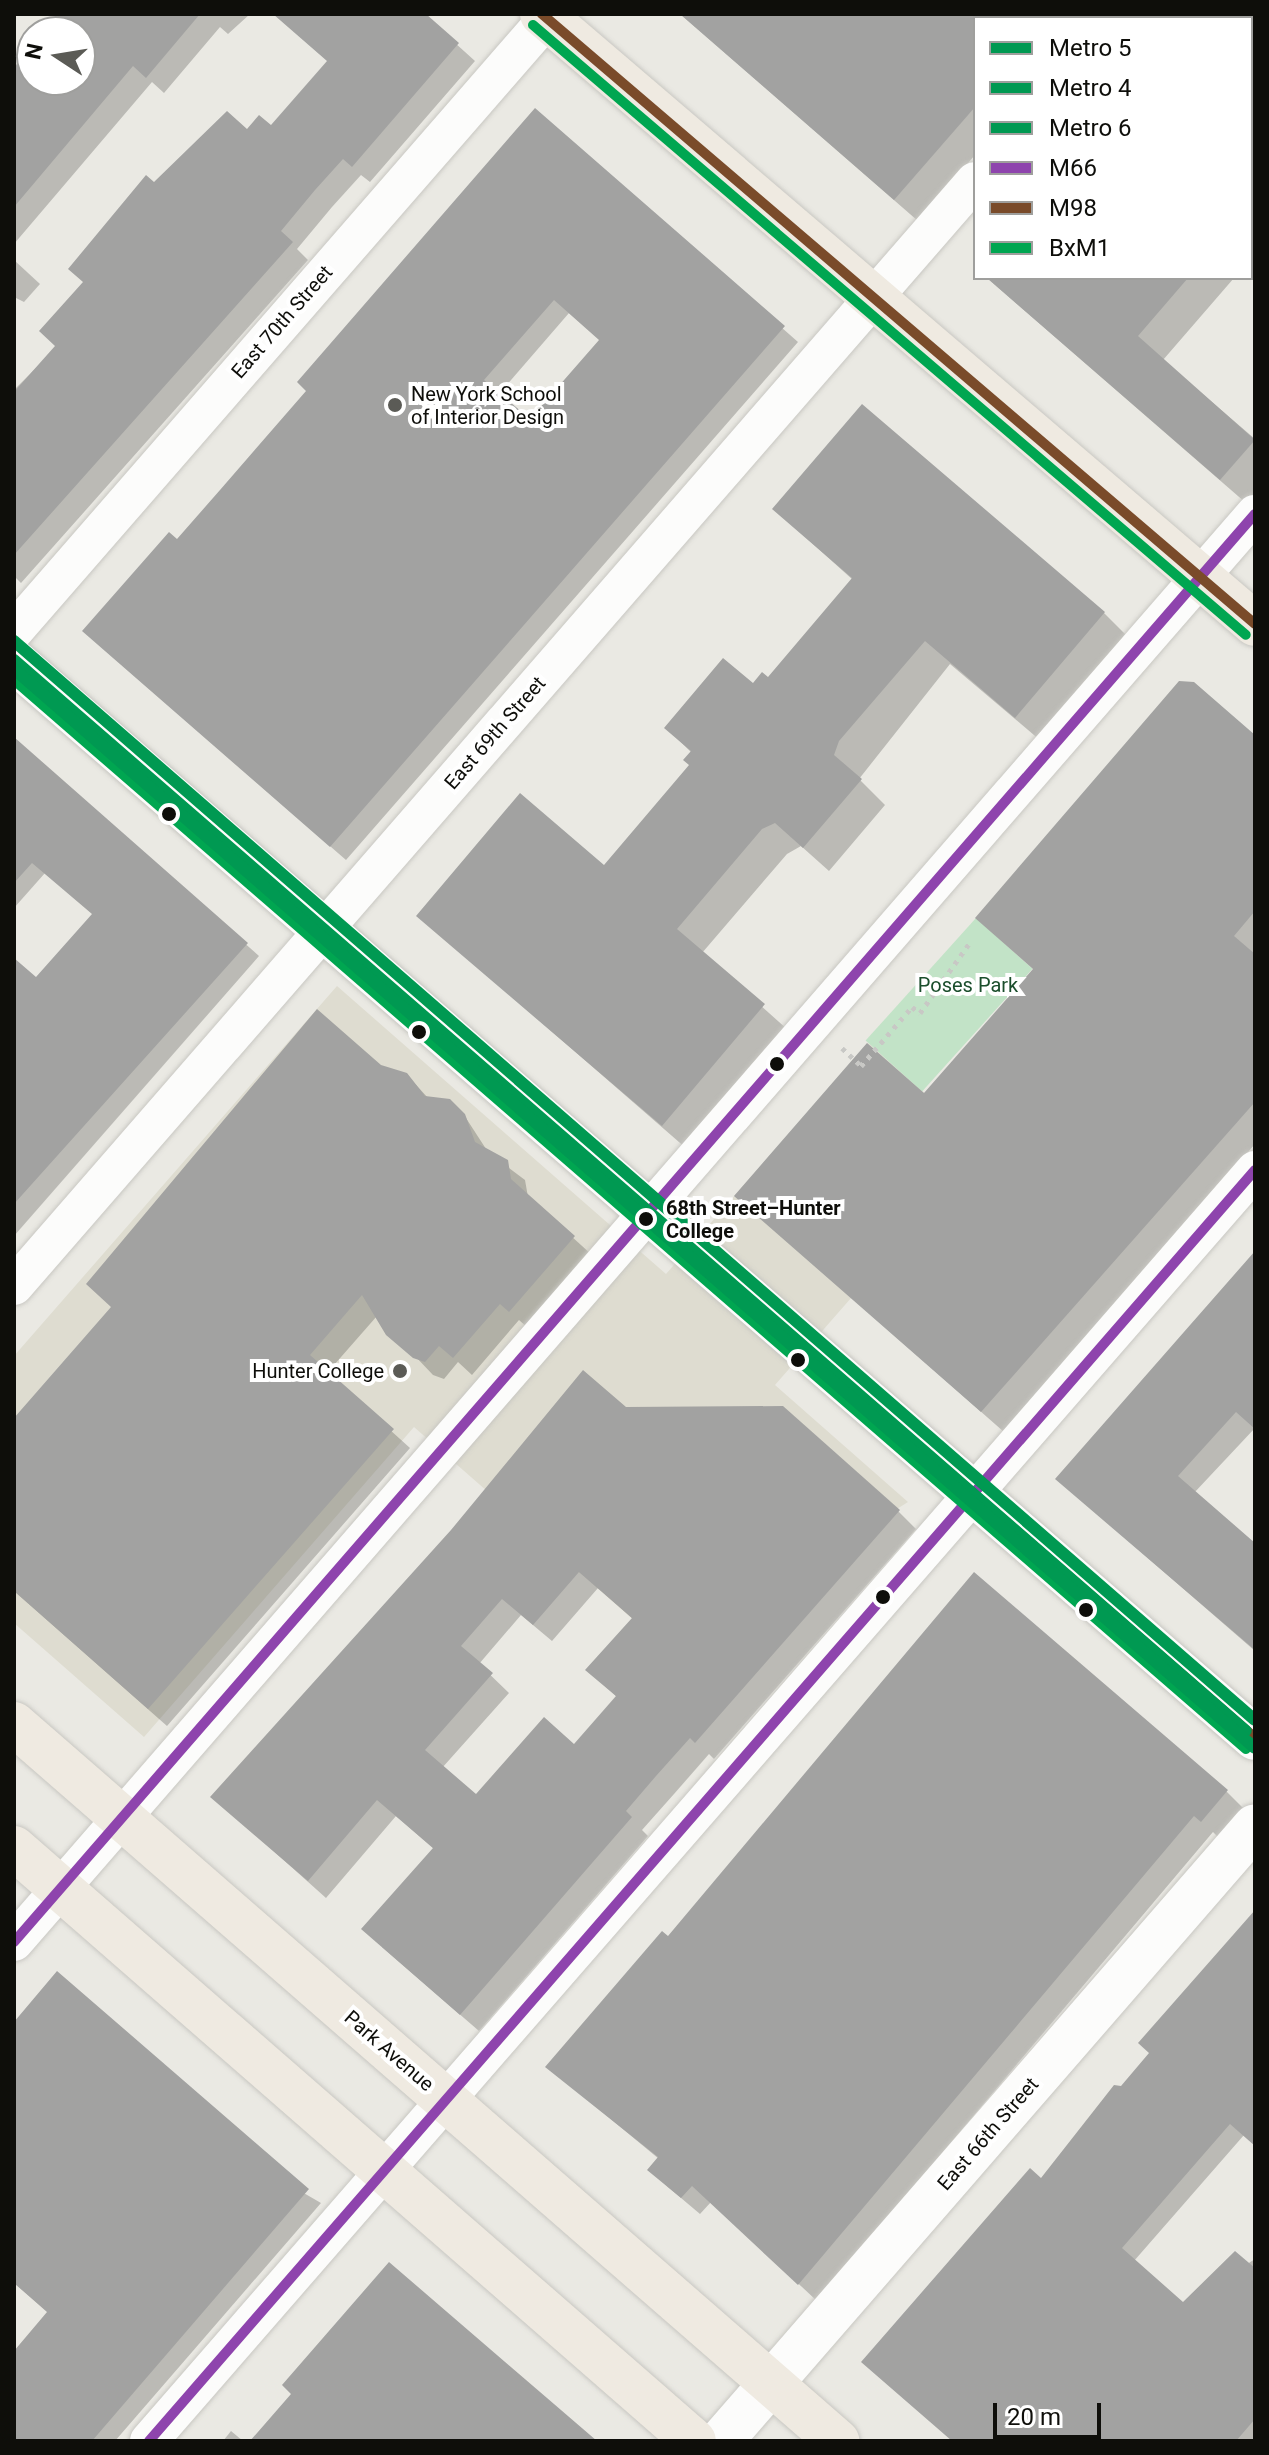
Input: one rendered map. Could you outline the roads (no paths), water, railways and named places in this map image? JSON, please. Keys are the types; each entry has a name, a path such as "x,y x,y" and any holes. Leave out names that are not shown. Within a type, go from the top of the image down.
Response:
{"main road":[{"path":"547,15 1255,624"},
{"path":"14,661 1255,1738"},
{"name":"Park Avenue","path":"14,1724 837,2441"},
{"name":"East 66th Street","path":"721,2441 1255,1826"},
{"path":"14,1848 694,2441"}],"street":[{"name":"East 70th Street","path":"14,631 547,15"},
{"name":"East 69th Street","path":"14,1286 973,183"},
{"path":"14,1942 1255,514"},
{"path":"149,2441 1255,1170"}],"metro line":[{"name":"5","path":"14,641 1255,1720"},
{"name":"4","path":"14,660 1246,1731"},
{"name":"6","path":"14,669 1255,1748"}],"place":[{"name":"New York School of Interior Design","path":"395,405"},
{"name":"68th Street–Hunter College","path":"646,1219"},
{"name":"Hunter College","path":"400,1371"}],"park label":[{"name":"Poses Park","path":"968,985"}]}
